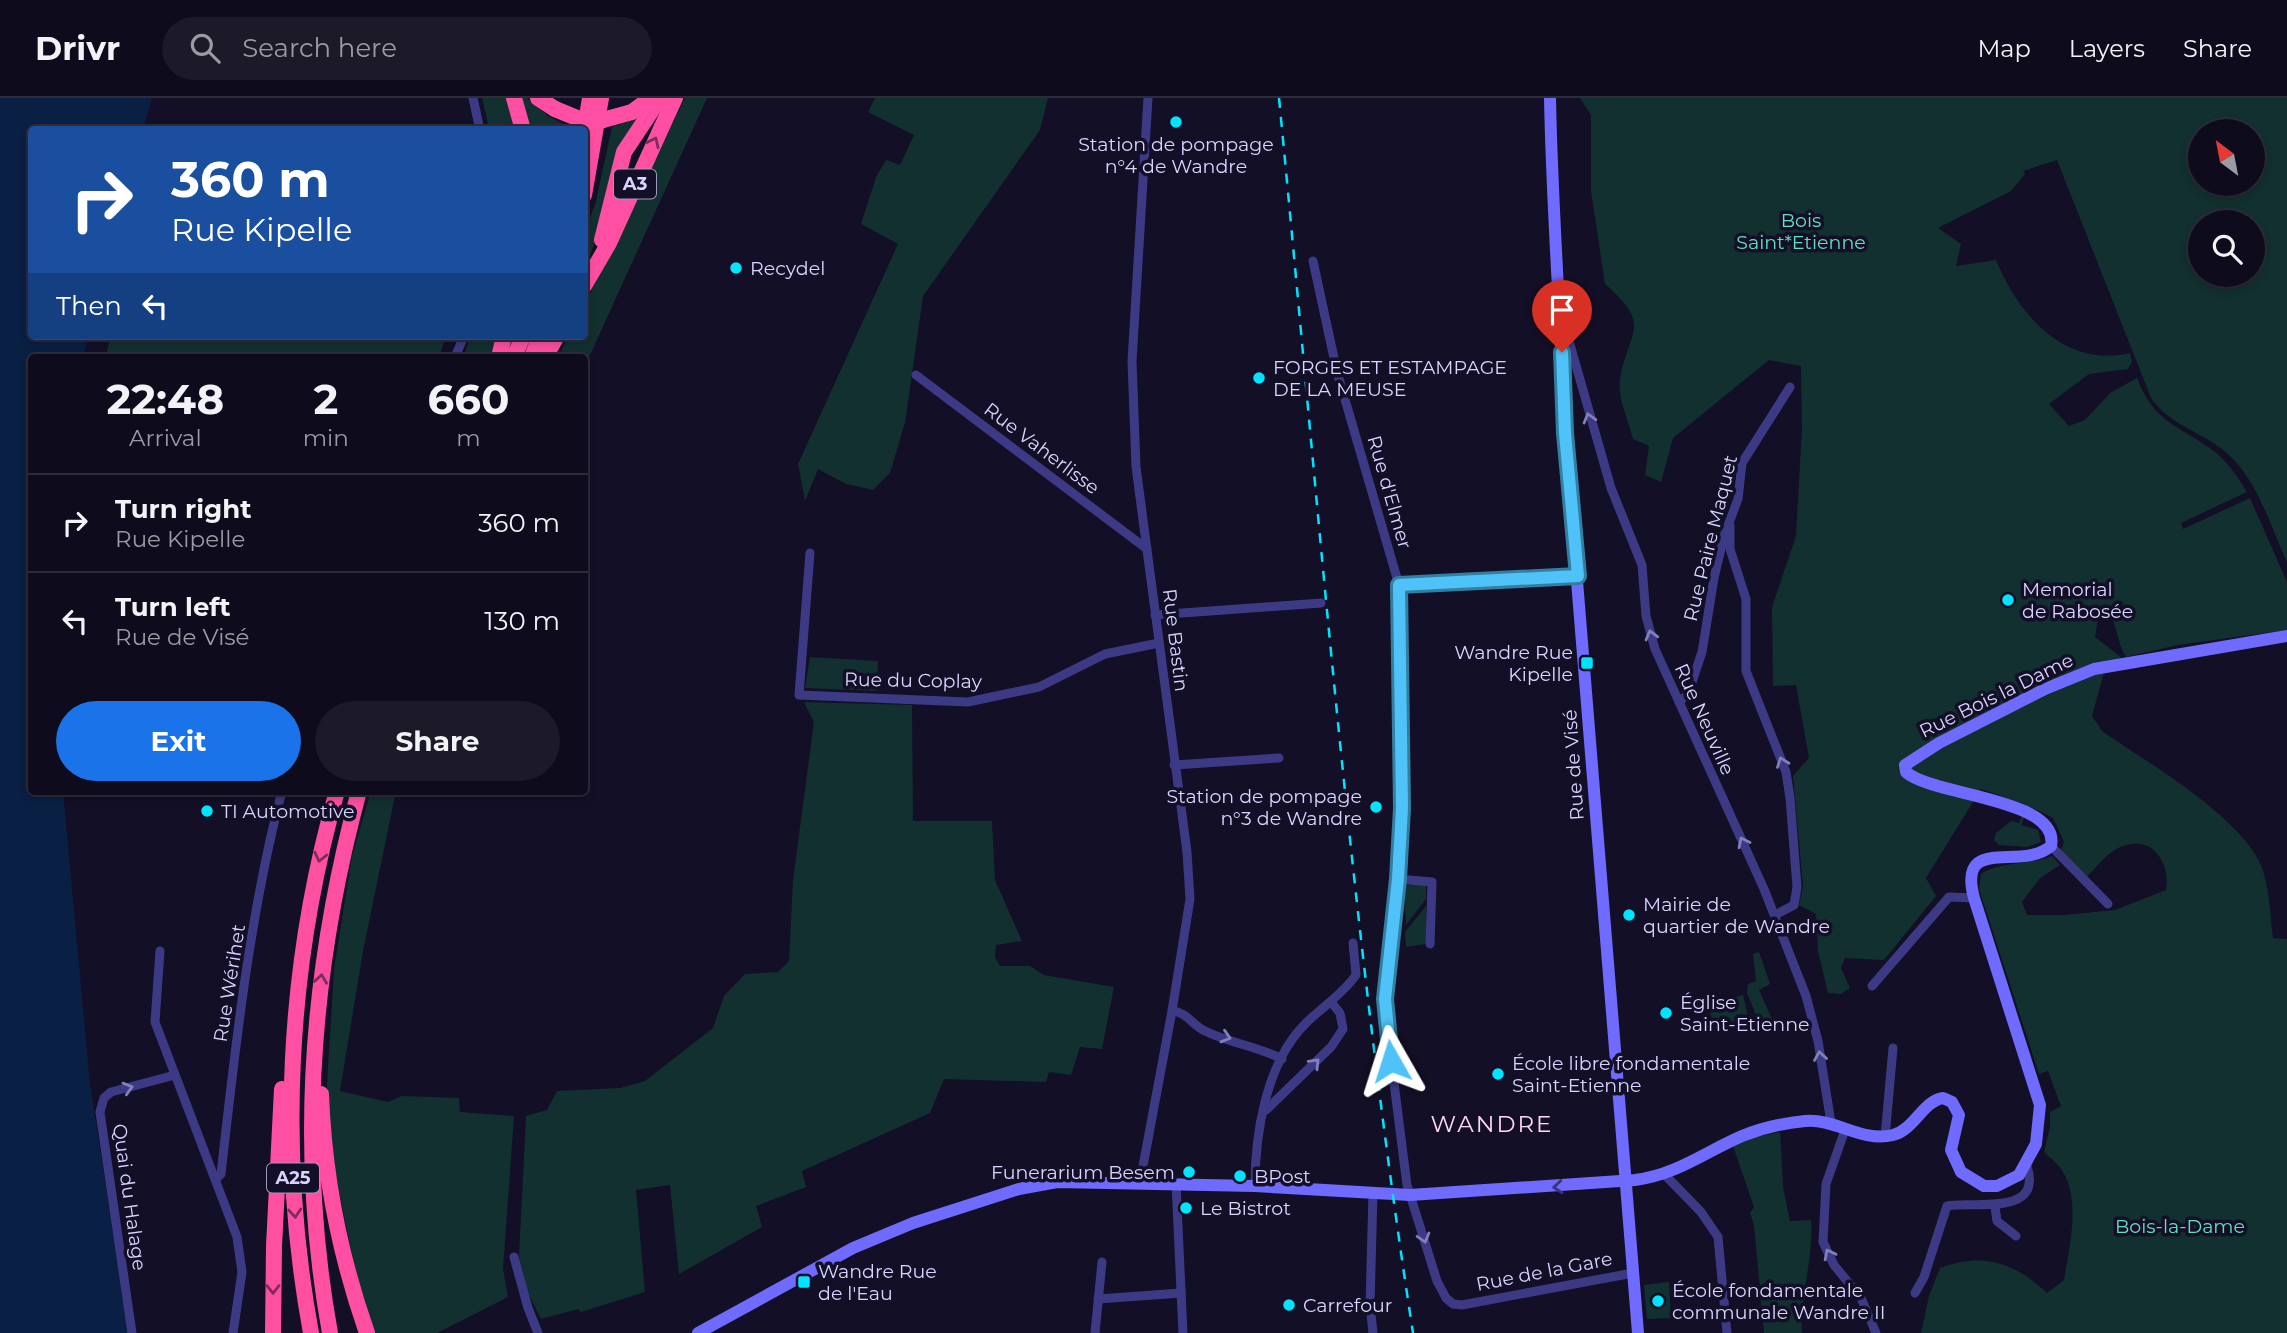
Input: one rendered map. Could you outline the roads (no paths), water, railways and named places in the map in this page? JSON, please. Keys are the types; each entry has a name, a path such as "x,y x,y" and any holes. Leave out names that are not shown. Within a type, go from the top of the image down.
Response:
{"highway":[{"path":"514,98 522,126"},
{"path":"580,126 581,98"},
{"path":"585,126 590,98"},
{"path":"588,172 601,98"},
{"path":"546,102 585,120 621,116 651,98"},
{"name":"A3","path":"593,270 624,152 660,98"},
{"name":"A3","path":"588,279 609,243 675,98"},
{"name":"A25","path":"311,1333 293,1193 291,1112 296,1022 309,911 336,795"},
{"name":"A25","path":"330,1333 318,1245 312,1170 314,1047 335,888 358,795"},
{"name":"A25","path":"273,1333 279,1125 284,1061 296,1022"},
{"name":"A25","path":"314,1047 321,1086 326,1159 335,1219 350,1281 367,1333"}],"street":[{"path":"473,98 479,126"},
{"name":"Rue Bastin","path":"1140,1182 1172,1011 1189,899 1187,852 1136,467 1132,361 1148,98"},
{"name":"Rue de Visé","path":"1550,101 1553,249 1561,324 1565,433 1638,1333"},
{"name":"Rue d'Elmer","path":"1313,261 1337,372 1399,585 1402,808 1398,879 1385,999 1396,1112 1410,1195 1437,1281 1453,1304 1462,1305"},
{"name":"Rue Neuville","path":"1561,324 1567,334 1611,488 1642,565 1646,616 1655,649 1775,915 1812,1014 1831,1123"},
{"name":"Rue Vaherlisse","path":"916,375 1147,549"},
{"name":"Rue Paire Maquet","path":"1679,702 1688,694 1697,674 1714,578 1738,499 1742,463 1790,387"},
{"path":"1730,525 1730,548 1746,598 1746,671 1786,772 1790,798 1797,887 1794,905 1775,915"},
{"name":"Rue du Coplay","path":"810,552 799,695 968,702 1039,687 1105,654 1159,643"},
{"path":"1399,585 1578,576"},
{"path":"1156,615 1321,603"},
{"name":"Rue Bois la Dame","path":"2108,904 2051,846 2050,829 2032,816 1991,798 1921,782 1906,772 1905,765 1930,748 2045,688 2094,669 2287,636"},
{"path":"1174,765 1279,758"},
{"name":"Rue Wérihet","path":"216,1180 221,1174 234,1061 268,851 281,795"},
{"path":"698,1333 853,1248 926,1218 1019,1189 1057,1182 1255,1186 1410,1195 1626,1181 1665,1175 1755,1131 1809,1120 1885,1137 1908,1129 1933,1102 1943,1098 1952,1102 1959,1115 1951,1150 1961,1172 1984,1186 1997,1186 2011,1181 2026,1166 2036,1144 2040,1105 1974,898 1970,873 1975,864 1983,860 2039,854 2051,846"},
{"path":"1398,879 1432,882 1430,944"},
{"path":"1872,986 1949,897 1974,898"},
{"path":"1255,1186 1257,1132 1266,1110 1269,1088 1282,1059 1304,1025 1347,988 1356,975 1353,943"},
{"path":"160,951 155,1022 237,1237 242,1272 233,1333"},
{"path":"1266,1110 1277,1103 1331,1047 1343,1029 1340,1013 1331,1002"},
{"path":"1172,1011 1188,1017 1206,1031 1282,1059"},
{"path":"1885,1137 1893,1048"},
{"name":"Quai du Halage","path":"132,1333 100,1112 104,1098 111,1093 175,1075"},
{"path":"1845,1130 1826,1184 1823,1242 1834,1265 1861,1298 1876,1333"},
{"path":"1915,1293 1924,1277 1947,1206 1995,1207 2022,1193 2028,1184 2026,1166"},
{"path":"1665,1175 1701,1212 1718,1237 1727,1333"},
{"path":"1176,1184 1183,1333"},
{"path":"1373,1193 1370,1306 1373,1333"},
{"path":"1995,1207 1997,1221 2016,1236"},
{"path":"514,1257 538,1333"},
{"path":"1096,1333 1102,1262"},
{"name":"Rue de la Gare","path":"1462,1305 1633,1272"},
{"path":"1098,1299 1181,1293"}],"water":[{"path":"0,98 152,98 144,126 28,126 28,340 88,340 84,354 28,354 28,795 63,795 90,1084 129,1333 0,1333"}],"railway":[{"path":"1279,98 1353,871 1413,1333"}],"place":[{"name":"Station de pompage n°4 de Wandre","path":"1176,122"},
{"name":"Recydel","path":"736,268"},
{"name":"FORGES ET ESTAMPAGE DE LA MEUSE","path":"1259,378"},
{"name":"Memorial de Rabosée","path":"2008,600"},
{"name":"Wandre Rue Kipelle","path":"1587,663"},
{"name":"Station de pompage n°3 de Wandre","path":"1376,807"},
{"name":"TI Automotive","path":"207,811"},
{"name":"Mairie de quartier de Wandre","path":"1629,915"},
{"name":"Église Saint-Etienne","path":"1666,1013"},
{"name":"École libre fondamentale Saint-Etienne","path":"1498,1074"},
{"name":"Funerarium Besem","path":"1189,1172"},
{"name":"BPost","path":"1240,1176"},
{"name":"Le Bistrot","path":"1186,1208"},
{"name":"Wandre Rue de l'Eau","path":"804,1282"},
{"name":"École fondamentale communale Wandre II","path":"1658,1301"},
{"name":"Carrefour","path":"1289,1305"}],"district":[{"name":"WANDRE","path":"1492,1124"}],"park label":[{"name":"Bois Saint*Etienne","path":"1801,231"},
{"name":"Bois-la-Dame","path":"2180,1226"}]}
